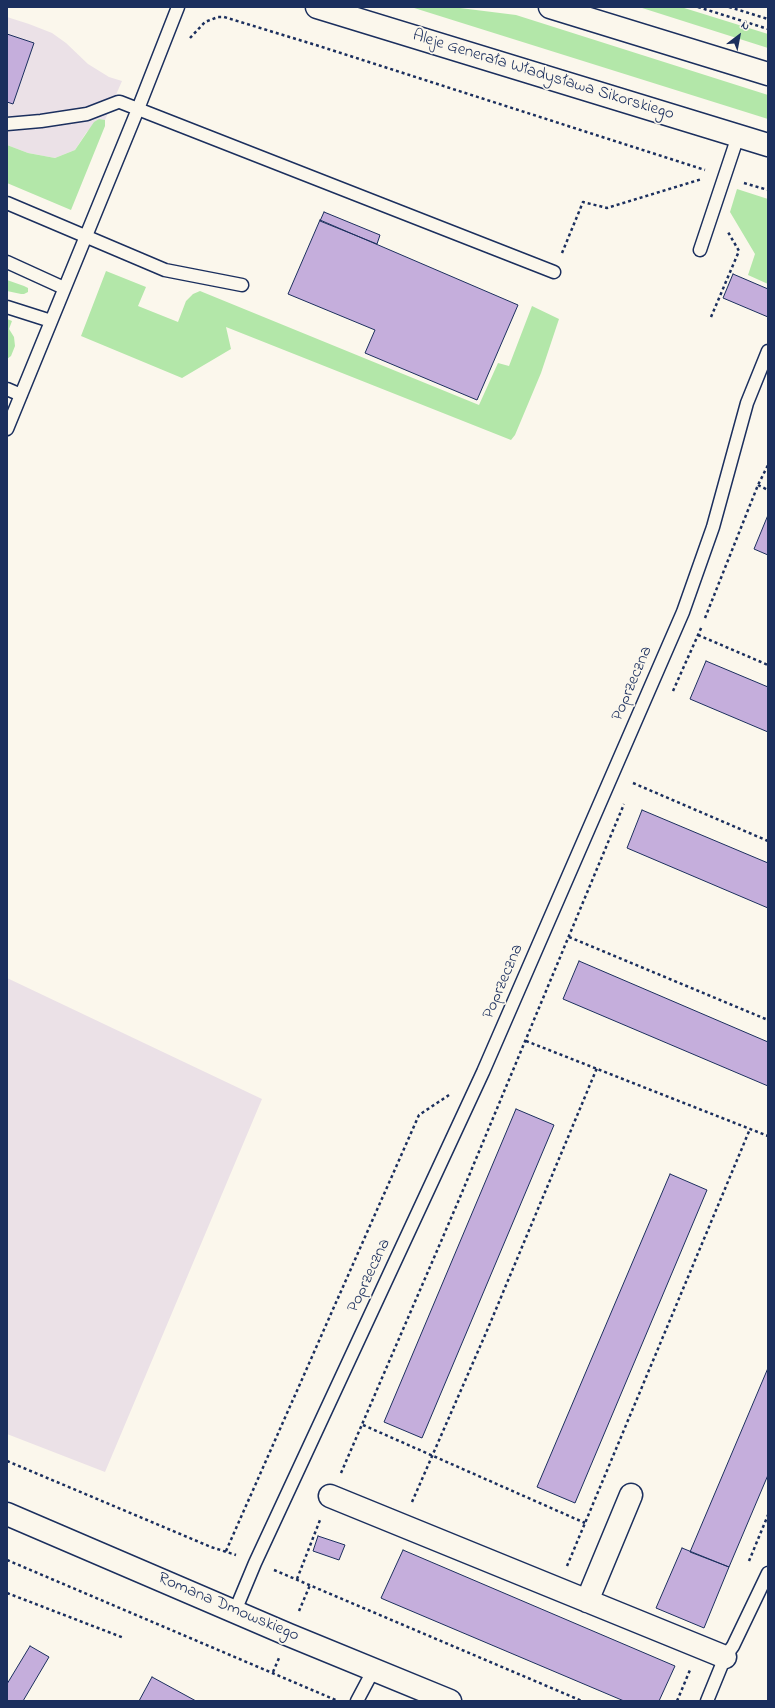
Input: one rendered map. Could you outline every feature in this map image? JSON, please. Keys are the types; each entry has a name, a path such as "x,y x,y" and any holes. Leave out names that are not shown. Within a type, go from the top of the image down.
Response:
{"street":[{"name":"Aleje Generała Władysława Sikorskiego","path":"317,7 768,146"},
{"path":"550,7 768,74"},
{"path":"587,1602 631,1495"},
{"path":"330,1496 725,1657"},
{"name":"Romana Dmowskiego","path":"7,1514 450,1701"}],"lane":[{"path":"7,429 138,109 178,7"},
{"path":"7,124 41,121 87,114 118,102 554,272"},
{"path":"700,250 714,207 721,175 738,136"},
{"path":"7,203 165,270 242,285"},
{"path":"7,262 64,288"},
{"path":"7,307 51,321"},
{"name":"Poprzeczna","path":"235,1611 255,1563 483,1072 682,612 713,527 747,403 768,352"},
{"path":"7,389 21,395"},
{"path":"707,1701 725,1657 733,1646 768,1573"},
{"path":"356,1701 374,1669"}],"path":[{"path":"698,7 768,29"},
{"path":"729,7 768,19"},
{"path":"188,40 205,22 218,17 224,18 319,46 768,190"},
{"path":"571,231 583,202 607,208 721,175"},
{"path":"712,317 739,251 714,207"},
{"path":"670,698 698,635 758,485 768,466"},
{"path":"758,485 768,490"},
{"path":"698,635 768,665"},
{"path":"630,790 633,783 768,841"},
{"path":"297,1579 330,1496 362,1426 526,1041 627,797"},
{"path":"568,937 768,1020"},
{"path":"526,1041 768,1136"},
{"path":"401,1526 486,1333 597,1068"},
{"path":"226,1551 419,1115 451,1094"},
{"path":"558,1589 750,1129"},
{"path":"362,1426 585,1523"},
{"path":"7,1461 211,1547 226,1551 297,1579 582,1701"},
{"path":"7,1560 339,1701"},
{"path":"7,1593 124,1638"}],"shaded area":[{"path":"7,17 52,33 66,43 88,64 109,77 122,81 105,120 99,119 86,133 75,150 55,158 28,153 7,145"},
{"path":"7,978 262,1099 105,1472 7,1434"}],"green space":[{"path":"411,7 452,7 516,15 768,95 768,119"},
{"path":"639,7 681,7 768,34 768,48"},
{"path":"99,119 105,120 105,126 71,210 7,183 7,145 28,153 55,158 75,150 94,122"},
{"path":"737,189 768,199 768,284 748,275 755,254 730,212"},
{"path":"106,271 146,287 138,306 178,322 186,301 193,294 200,291 479,405 498,363 509,366 532,306 559,319 541,373 515,435 511,440 226,327 231,349 182,378 81,336"},
{"path":"7,280 28,288 28,292 21,294 7,291"},
{"path":"7,319 12,321 9,329 14,337 15,346 11,356 7,359"}],"building":[{"path":"7,34 34,43 13,104 7,102"},
{"path":"324,212 380,235 377,244 320,221"},
{"path":"320,220 518,305 477,400 365,353 375,330 288,294"},
{"path":"733,274 768,289 768,317 723,298"},
{"path":"768,515 768,555 754,549"},
{"path":"706,661 768,687 768,732 690,699"},
{"path":"642,810 768,863 768,908 627,848"},
{"path":"579,961 768,1042 768,1086 563,999"},
{"path":"516,1109 554,1125 422,1438 384,1422"},
{"path":"670,1174 707,1190 575,1503 537,1487"},
{"path":"768,1368 768,1475 729,1567 690,1552"},
{"path":"318,1536 345,1545 339,1560 313,1551"},
{"path":"682,1548 729,1567 704,1628 656,1608"},
{"path":"403,1550 675,1666 659,1701 624,1701 381,1598"},
{"path":"30,1646 49,1657 23,1701 7,1701 7,1684"},
{"path":"152,1677 196,1701 139,1701"}]}
